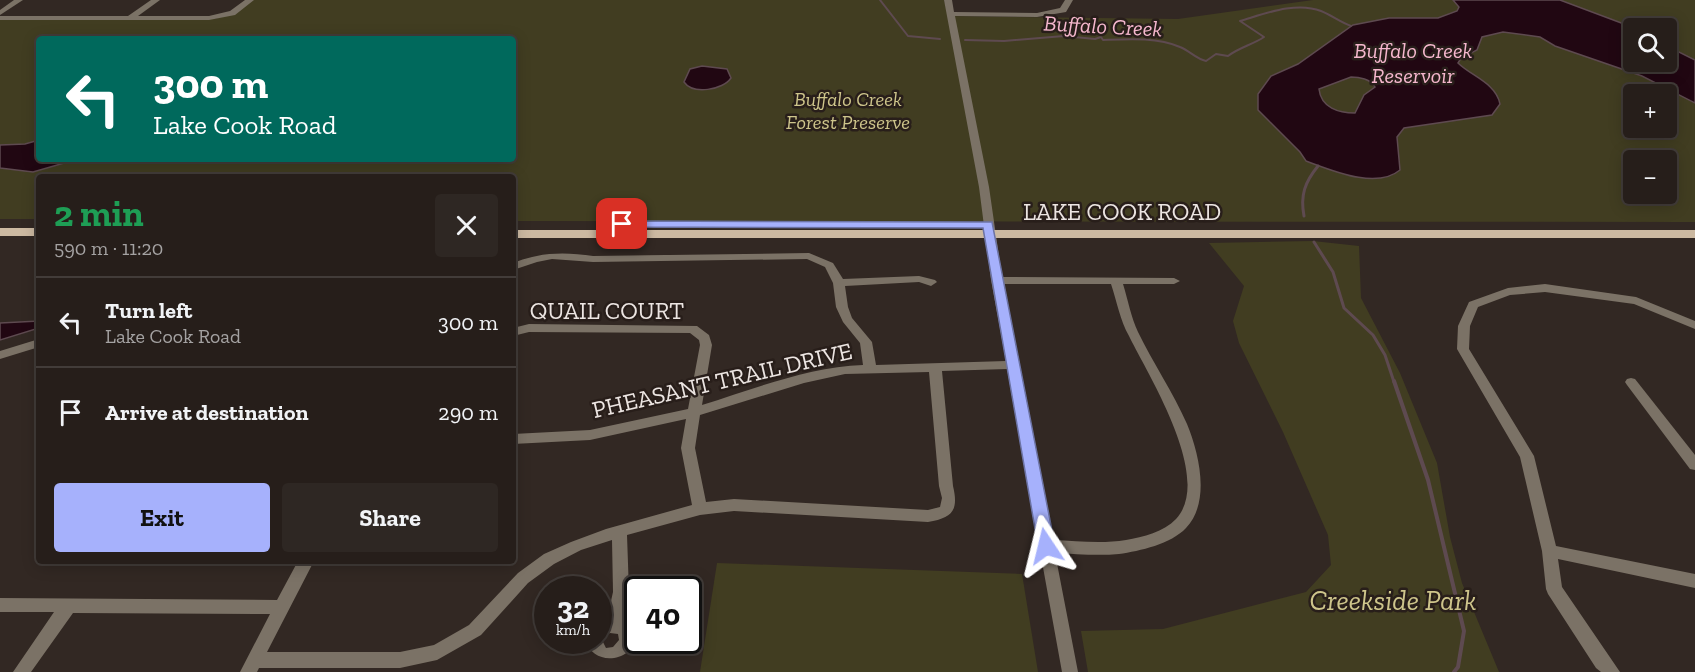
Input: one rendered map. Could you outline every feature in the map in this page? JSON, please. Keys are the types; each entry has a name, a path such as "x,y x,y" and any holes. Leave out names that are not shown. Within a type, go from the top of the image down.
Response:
{"main road":[{"path":"0,223 36,223"},
{"name":"LAKE COOK ROAD","path":"516,224 988,230 1695,234"},
{"name":"LAKE COOK ROAD","path":"516,234 1695,225"},
{"path":"0,232 36,232"}],"street":[{"path":"0,14 19,0"},
{"path":"129,18 156,0"},
{"path":"0,18 216,18 232,13 250,0"},
{"path":"948,0 984,187 988,230 1070,672"},
{"path":"951,15 1037,15 1064,10 1069,0"},
{"path":"516,266 546,255 593,259 809,256 829,265 839,284 842,307 847,319 867,342 870,368"},
{"path":"839,284 919,279 932,282"},
{"path":"997,280 1174,280"},
{"path":"1046,546 1127,547 1162,537 1185,520 1195,488 1190,455 1178,417 1134,335 1116,281"},
{"path":"1612,672 1602,662 1554,589 1550,551 1527,456 1463,349 1464,326 1473,305 1508,292 1545,288 1636,302 1695,325"},
{"name":"QUAIL COURT","path":"516,331 529,328 693,329 701,334 706,345 696,412"},
{"path":"0,355 36,344"},
{"name":"PHEASANT TRAIL DRIVE","path":"516,439 590,435 696,412 803,379 845,370 1013,365"},
{"path":"304,564 251,666 400,660 437,652 475,630 536,568 576,546 700,509 734,505 928,516 940,514 946,510 949,498 935,368"},
{"path":"1631,382 1695,465"},
{"path":"696,412 688,448 700,509"},
{"path":"612,614 621,592 619,533"},
{"path":"1550,551 1695,581"},
{"path":"0,605 281,607"},
{"path":"21,672 69,605"},
{"path":"599,654 610,656 621,651 628,642 624,628 612,628"}],"green space":[{"name":"Buffalo Creek Forest Preserve","path":"250,0 944,0 948,16 1178,19 1313,0 1695,0 1695,222 516,221 516,174 36,174 36,219 0,219 0,19 214,19 233,14"},
{"name":"Creekside Park","path":"1313,241 1359,246 1361,298 1400,373 1437,463 1450,537 1462,583 1499,672 1088,672 1081,631 1163,629 1306,592 1331,565 1328,535 1283,432 1239,343 1233,321 1244,286 1209,243"},
{"path":"717,563 1022,574 1038,672 700,672"}],"water":[{"name":"Buffalo Creek Reservoir","path":"1453,0 1560,0 1623,24 1623,69 1555,46 1540,37 1503,32 1482,37 1477,50 1461,58 1458,63 1488,85 1498,97 1500,104 1492,115 1404,128 1397,137 1400,170 1390,176 1379,178 1353,176 1306,161 1258,110 1258,94 1271,76 1298,64 1353,25 1389,18 1438,18 1457,11 1459,7","holes":["1351,77 1368,80 1375,87 1364,95 1355,113 1337,110 1323,101 1319,89"]},
{"name":"Buffalo Creek Reservoir","path":"1677,51 1695,60 1695,103 1677,94 1677,84 1658,84 1630,72 1677,72"},
{"path":"702,66 727,69 731,78 722,86 715,88 701,90 688,86 684,82 690,69"},
{"path":"36,141 36,162 68,162 33,172 0,168 0,145 25,144"},
{"path":"36,321 36,329 0,340 0,323"}],"waterway":[{"path":"880,0 908,36 940,39"},
{"name":"Buffalo Creek","path":"965,40 1004,41 1064,36 1095,39 1101,37 1103,40 1152,40 1180,47 1206,61 1216,54 1228,56 1264,37 1240,21 1270,12 1301,7 1311,8 1351,26"},
{"path":"1304,216 1305,189 1318,166"},
{"path":"1314,242 1333,272 1344,308 1373,335 1385,355 1394,382"},
{"path":"1394,381 1428,480 1464,631 1458,667 1454,672"}],"route":[{"path":"622,224 988,225 1046,546"}]}
